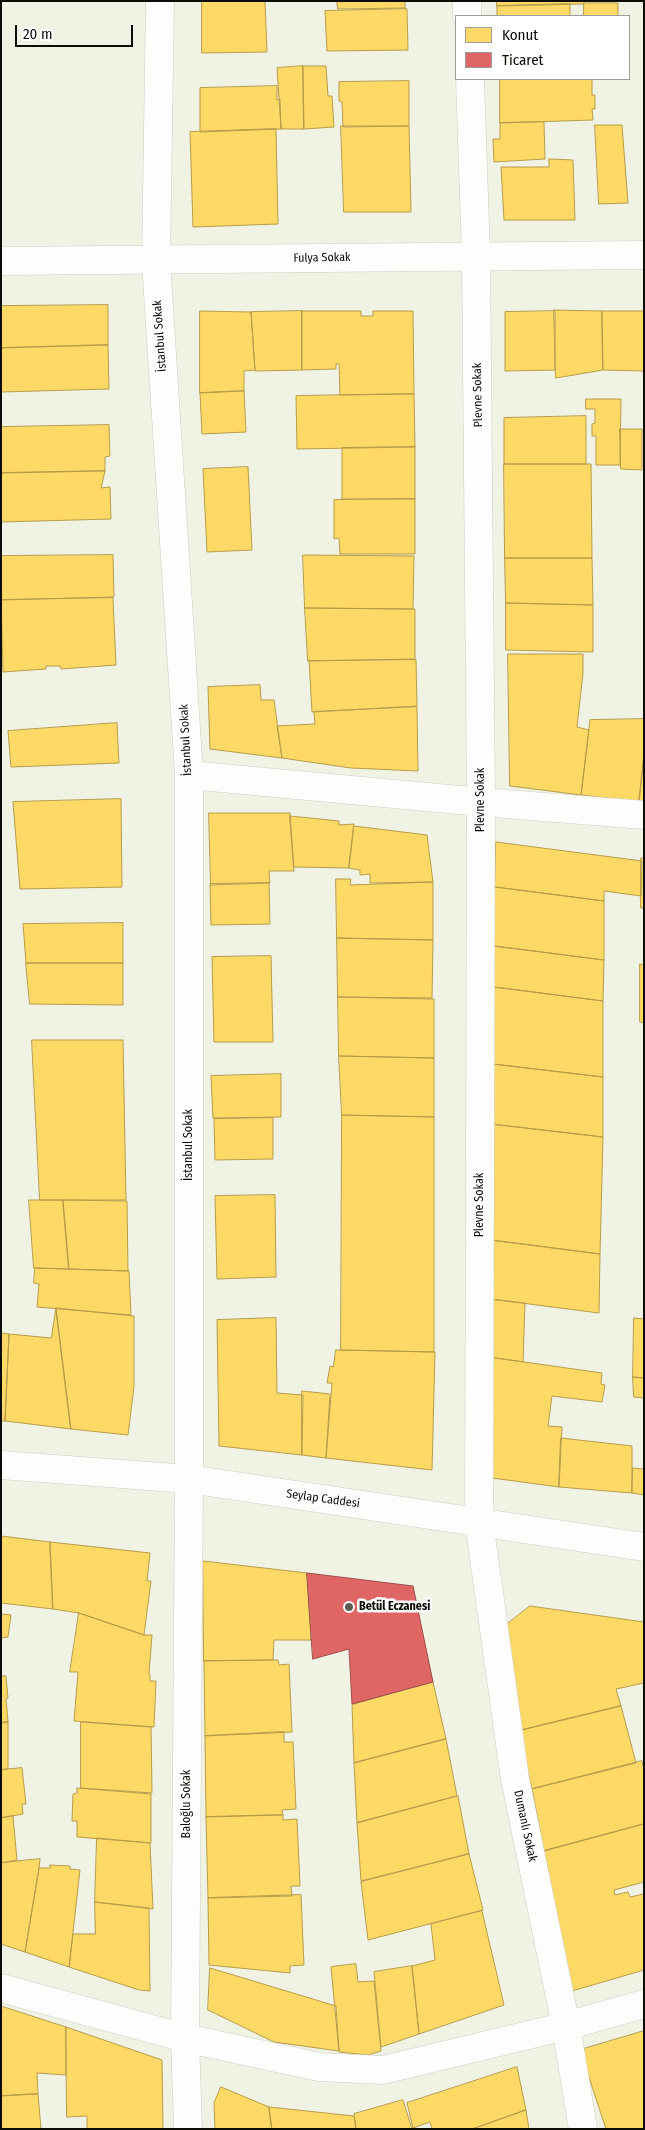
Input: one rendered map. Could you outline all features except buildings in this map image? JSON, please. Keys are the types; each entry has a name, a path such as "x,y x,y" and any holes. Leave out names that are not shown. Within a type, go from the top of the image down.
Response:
{"street":[{"name":"İstanbul Sokak","path":"160,1 156,261 188,776 189,1479"},
{"path":"467,1 467,15"},
{"name":"Plevne Sokak","path":"470,80 476,255 481,802 479,1522"},
{"name":"Fulya Sokak","path":"1,261 156,261 476,255 644,255"},
{"path":"188,776 644,815"},
{"name":"Seylap Caddesi","path":"1,1465 189,1479 644,1547"},
{"name":"Baloğlu Sokak","path":"188,2129 185,2038 189,1479"},
{"name":"Dumanlı Sokak","path":"479,1522 515,1779 566,2026 583,2129"},
{"path":"1,1988 185,2038 319,2067 384,2070 566,2026 644,2004"}],"place":[{"name":"Betül Eczanesi","path":"349,1607"}]}
